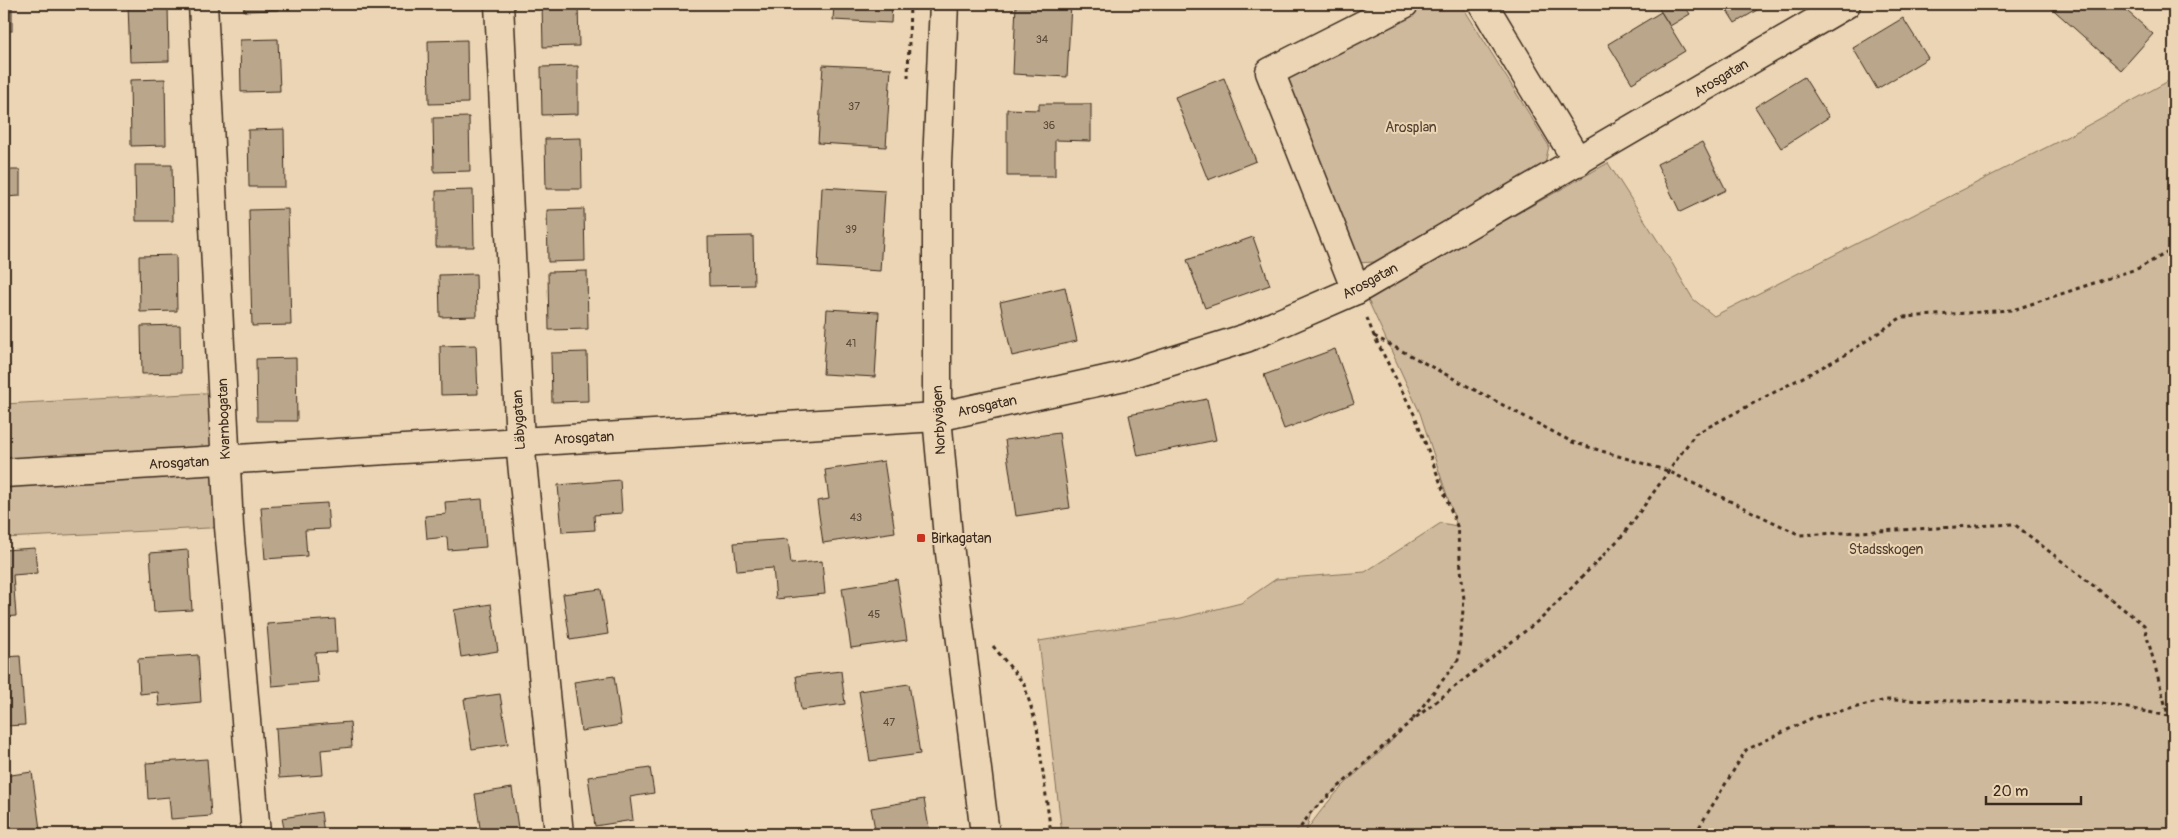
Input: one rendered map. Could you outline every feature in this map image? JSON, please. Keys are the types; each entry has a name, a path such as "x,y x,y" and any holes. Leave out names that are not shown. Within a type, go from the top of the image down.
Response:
{"street":[{"name":"Kvarnbogatan","path":"203,4 225,460 240,671 256,834"},
{"name":"Läbygatan","path":"499,4 520,442 559,834"},
{"name":"Norbyvägen","path":"944,4 937,163 937,417 948,537 985,834"},
{"path":"1356,290 1270,72 1404,4"},
{"path":"1483,4 1578,162"},
{"name":"Arosgatan","path":"4,473 937,417 1124,376 1246,338 1356,290 1846,4"}],"path":[{"path":"1296,834 1311,812 1409,723 1543,617 1624,534 1695,434 1845,355 1902,317 2013,310 2139,268 2174,249"},
{"path":"1356,290 1374,336 1415,416 1457,526 1464,600 1458,660 1409,723"},
{"path":"1374,336 1572,442 1668,471 1800,535 2014,524 2144,626 2168,715"},
{"path":"992,645 1024,684 1037,727 1051,834"},
{"path":"1695,834 1746,750 1812,718 1886,700 2102,703 2174,717"}],"green space":[{"name":"Arosplan","path":"1428,4 1461,4 1549,146 1545,164 1470,209 1374,262 1356,263 1284,79"},
{"name":"Stadsskogen","path":"2174,78 2174,834 1062,834 1039,641 1181,618 1241,603 1276,579 1365,572 1441,523 1457,526 1420,413 1367,298 1608,163 1693,299 1714,316 2059,141","holes":["1397,735 1335,794 1306,831 1311,812"]},
{"path":"223,392 229,527 4,538 4,404"}],"building":[{"path":"128,4 168,4 169,61 130,62"},
{"path":"244,4 279,4 279,10 244,11"},
{"path":"542,4 578,4 579,46 543,47"},
{"path":"834,4 892,4 891,23 833,20"},
{"path":"1016,4 1071,4 1067,77 1013,74"},
{"path":"1656,4 1683,4 1690,14 1670,26"},
{"path":"1723,4 1767,4 1735,23"},
{"path":"2047,4 2119,4 2153,34 2121,70"},
{"path":"4,5 12,5 12,31 4,31"},
{"path":"1661,12 1685,51 1632,83 1608,44"},
{"path":"1903,18 1928,58 1877,89 1853,48"},
{"path":"278,39 280,91 241,92 240,40"},
{"path":"467,40 468,103 429,104 428,41"},
{"path":"823,65 891,68 886,147 818,143"},
{"path":"578,66 578,114 542,115 541,67"},
{"path":"1804,77 1829,117 1781,148 1755,107"},
{"path":"1224,78 1256,161 1208,180 1175,97"},
{"path":"165,79 166,145 131,146 130,80"},
{"path":"1039,104 1091,104 1091,141 1055,140 1055,176 1007,176 1007,109 1039,110"},
{"path":"469,117 470,171 434,172 433,118"},
{"path":"284,129 285,187 249,187 248,130"},
{"path":"581,138 582,189 546,189 545,139"},
{"path":"1702,142 1726,190 1680,212 1657,164"},
{"path":"135,165 172,165 173,221 136,221"},
{"path":"4,170 20,170 20,196 4,197"},
{"path":"822,187 885,191 880,271 818,267"},
{"path":"473,190 474,247 436,247 436,191"},
{"path":"288,209 291,325 252,326 249,210"},
{"path":"584,209 585,261 548,262 547,210"},
{"path":"753,236 754,285 709,286 708,237"},
{"path":"1253,237 1270,285 1205,308 1187,260"},
{"path":"176,255 177,311 140,312 139,256"},
{"path":"587,271 588,329 549,330 548,272"},
{"path":"476,274 477,316 440,317 439,275"},
{"path":"1065,287 1077,341 1012,356 1000,302"},
{"path":"827,309 879,312 875,377 823,374"},
{"path":"180,325 181,373 142,374 141,326"},
{"path":"476,345 478,394 441,395 440,346"},
{"path":"1335,349 1354,403 1284,429 1264,375"},
{"path":"587,352 588,401 552,402 551,353"},
{"path":"296,358 297,421 257,421 256,359"},
{"path":"1207,399 1216,440 1138,456 1129,415"},
{"path":"1059,433 1070,508 1016,516 1005,440"},
{"path":"884,461 895,532 823,543 817,501 829,499 825,470"},
{"path":"620,480 622,513 594,515 595,530 562,532 558,485"},
{"path":"482,499 486,547 448,550 447,537 427,539 425,516 446,514 445,502"},
{"path":"327,503 329,529 305,530 307,556 265,559 261,507"},
{"path":"788,539 791,564 822,561 825,594 776,599 773,568 737,571 734,543"},
{"path":"35,548 37,573 13,575 16,616 4,617 4,550"},
{"path":"188,550 192,610 154,612 150,553"},
{"path":"897,579 907,640 851,648 842,588"},
{"path":"601,589 608,634 570,640 563,594"},
{"path":"491,604 498,651 461,657 454,610"},
{"path":"335,619 337,652 315,653 318,682 272,686 267,624"},
{"path":"198,655 201,702 159,706 158,692 140,694 138,659"},
{"path":"20,656 25,725 4,726 4,657"},
{"path":"841,671 845,704 801,710 796,676"},
{"path":"614,676 621,725 581,731 574,682"},
{"path":"909,684 920,754 870,761 859,691"},
{"path":"500,694 508,744 472,749 464,699"},
{"path":"350,722 352,747 321,750 323,775 279,778 276,728"},
{"path":"207,759 211,816 171,819 169,797 148,799 146,763"},
{"path":"650,768 654,793 630,797 633,820 595,826 588,777"},
{"path":"32,772 40,829 4,834 4,776"},
{"path":"512,788 519,834 481,834 475,794"},
{"path":"924,799 930,834 876,834 871,808"},
{"path":"321,812 324,834 285,834 282,818"}],"place":[{"name":"Birkagatan","path":"921,538"}]}
